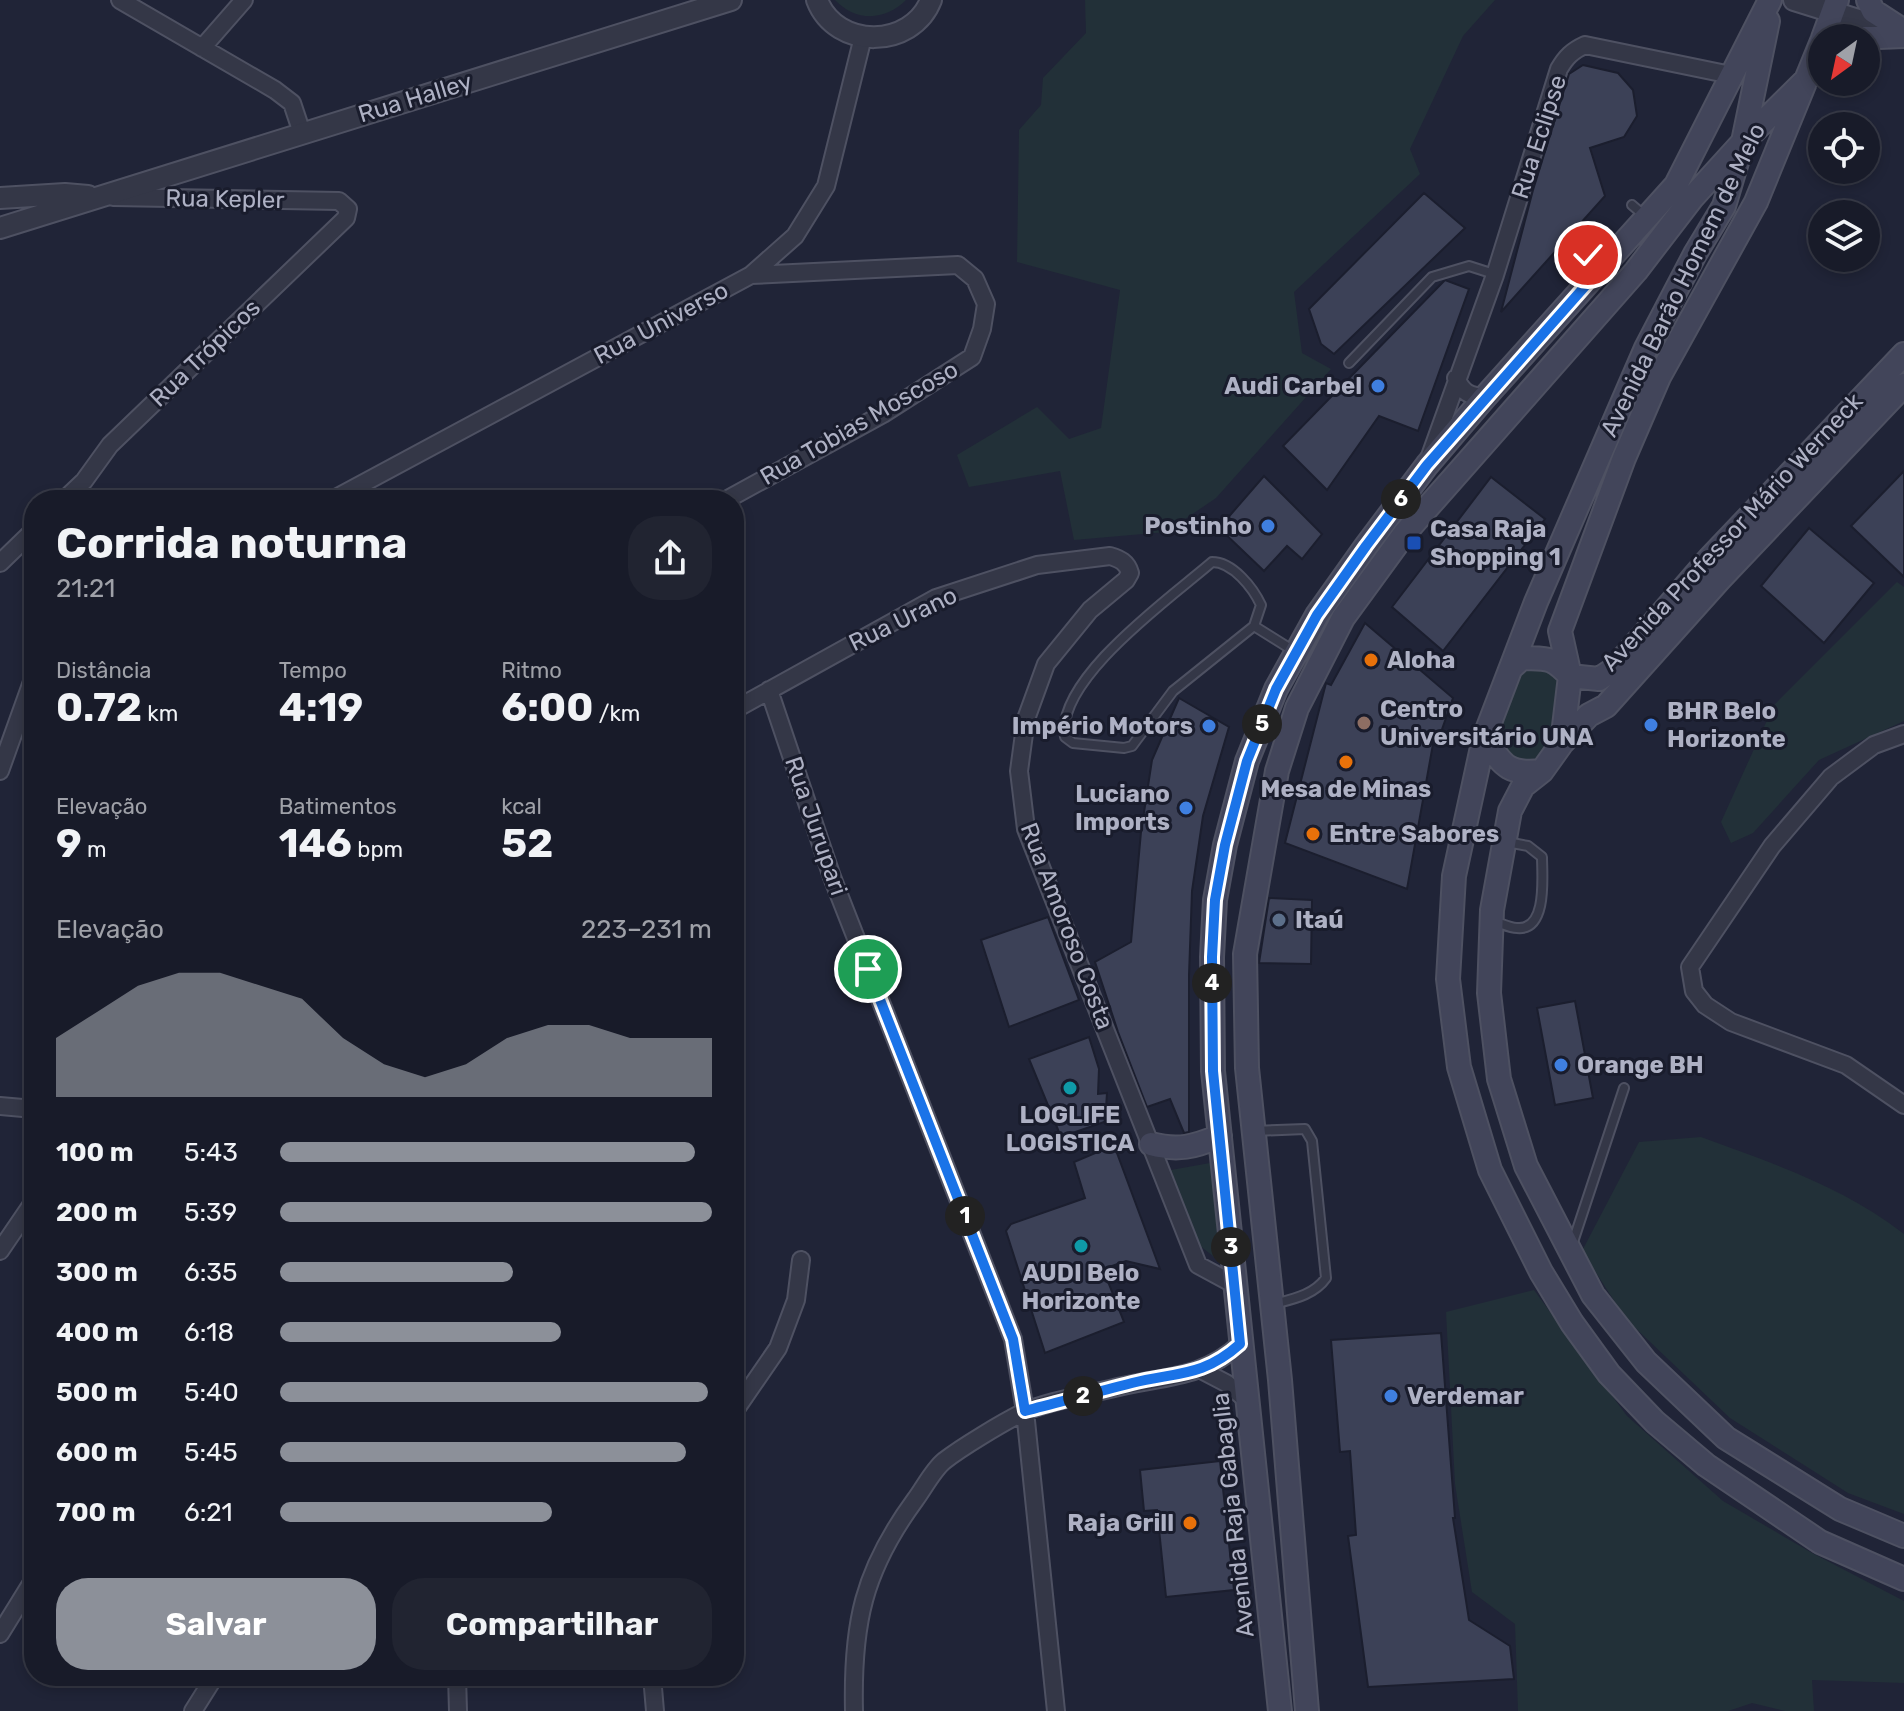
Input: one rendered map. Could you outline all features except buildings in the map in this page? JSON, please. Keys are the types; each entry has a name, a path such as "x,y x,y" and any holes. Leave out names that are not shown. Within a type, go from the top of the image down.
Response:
{"main road":[{"name":"Avenida Raja Gabaglia","path":"1280,1711 1240,1344 1212,1026 1215,900 1225,845 1247,761 1276,689 1317,615 1427,465 1598,264 1639,211 1676,185 1771,0"},
{"name":"Avenida Barão Homem de Melo","path":"1771,0 1743,142 1724,206 1646,348 1536,602 1484,738 1454,876 1448,979 1459,1067 1490,1170 1534,1259 1572,1323 1609,1374 1655,1422 1706,1465 1820,1542 1904,1579"},
{"path":"1868,0 1873,11 1904,34"},
{"path":"1880,36 1904,34"},
{"path":"1307,1711 1272,1304 1247,1068 1245,954 1277,771 1297,708 1343,618 1405,533 1636,271 1692,198 1808,77"},
{"name":"Avenida Barão Homem de Melo","path":"1808,87 1756,202 1659,377 1624,458 1560,631 1570,676 1562,743 1542,771 1523,786 1510,811 1492,921 1489,993 1499,1079 1526,1166 1593,1295 1634,1349 1726,1438 1840,1509 1904,1536"},
{"name":"Avenida Professor Mário Werneck","path":"1570,676 1599,679 1614,669 1709,559 1904,354"},
{"name":"Avenida Professor Mário Werneck","path":"1562,743 1589,715 1606,706 1720,579 1904,385"},
{"path":"1709,559 1718,553 1724,560 1726,567 1720,579"},
{"path":"1511,668 1522,658 1542,659 1555,661 1570,676"},
{"path":"1484,738 1509,769 1522,773 1542,771"},
{"path":"1151,1144 1172,1150 1220,1136"}],"street":[{"path":"120,0 275,90 292,103 302,133"},
{"path":"202,48 244,0"},
{"name":"Rua Halley","path":"0,228 731,0"},
{"path":"817,0 830,21 845,31 863,37 882,38 901,32 916,22 931,0"},
{"path":"1794,0 1834,6 1904,34"},
{"name":"Rua Universo","path":"351,490 751,275 795,236 826,186 863,37"},
{"name":"Rua Eclipse","path":"1427,465 1495,275 1559,69 1573,51 1585,45 1731,75"},
{"name":"Rua Halley","path":"0,198 65,194 100,196"},
{"name":"Rua Kepler","path":"100,196 339,201 348,209"},
{"name":"Rua Trópicos","path":"75,490 110,445 346,218 348,209"},
{"name":"Rua Tobias Moscoso","path":"744,490 883,414 972,357 982,329 986,304 975,279 958,265 751,275"},
{"path":"1456,378 1462,391 1470,396 1485,397"},
{"path":"84,481 84,490"},
{"path":"0,563 24,540"},
{"name":"Rua Urano","path":"744,704 936,598 1037,565 1110,556 1128,566"},
{"name":"Rua Amoroso Costa","path":"1128,566 1130,573 1126,580 1090,610 1046,664 1026,719 1019,771 1026,829 1198,1265 1235,1285"},
{"name":"Rua Jurupari","path":"769,690 832,877 1013,1339 1025,1411 1056,1711"},
{"path":"0,771 24,724"},
{"path":"1904,734 1874,745 1831,777 1772,846 1690,967 1694,991 1705,1005 1731,1022 1846,1065 1904,1105"},
{"path":"0,1106 24,1108"},
{"path":"0,1251 24,1216"},
{"path":"744,1397 778,1348 796,1300 801,1260"},
{"path":"854,1711 853,1668 860,1611 879,1558 912,1504 943,1462 1025,1411 1135,1382 1201,1370 1223,1359 1240,1344"},
{"path":"1201,1370 1226,1383 1247,1400"},
{"path":"0,1634 24,1595"},
{"path":"193,1711 209,1686"},
{"path":"457,1686 458,1711"},
{"path":"653,1686 655,1711"}],"lane":[{"path":"1349,363 1432,277 1469,266 1495,275"},
{"path":"1212,562 1222,562 1231,567 1257,598 1261,605 1254,626 1173,691 1132,746 1124,748 1073,743 1065,737 1068,714 1093,667 1108,650 1212,562"},
{"path":"1254,626 1296,653"},
{"path":"1492,921 1519,929 1526,927 1535,920 1543,898 1542,857 1528,846 1504,841"},
{"path":"1570,1250 1624,1088"},
{"path":"1254,1131 1305,1129 1312,1141 1326,1278 1317,1288 1298,1298 1272,1304"}],"shaded area":[{"path":"835,0 906,0 889,12 870,16 852,12"},
{"path":"1085,0 1495,0 1463,36 1410,149 1420,174 1294,292 1302,353 1331,369 1216,498 1166,532 1074,540 1060,471 969,487 957,455 1037,407 1069,439 1101,428 1120,290 1017,262 1019,130 1041,105 1043,78 1086,33"},
{"path":"1897,582 1904,587 1904,721 1819,760 1753,833 1731,843 1721,822 1774,705"},
{"path":"1539,665 1557,674 1557,706 1552,732 1538,760 1513,763 1500,750 1496,732 1521,674 1529,666"},
{"path":"1701,1137 1832,1190 1881,1217 1904,1234 1904,1514 1848,1493 1730,1418 1626,1319 1582,1251 1639,1142"},
{"path":"1210,1163 1223,1264 1199,1245 1171,1170"},
{"path":"1534,1290 1627,1416 1723,1501 1812,1553 1904,1601 1904,1683 1812,1680 1814,1711 1785,1711 1752,1703 1728,1711 1518,1711 1515,1624 1472,1592 1455,1484 1446,1312"}],"place":[{"name":"Audi Carbel","path":"1378,386"},
{"name":"Postinho","path":"1268,526"},
{"name":"Casa Raja Shopping 1","path":"1414,543"},
{"name":"Aloha","path":"1371,660"},
{"name":"Centro Universitário UNA","path":"1364,723"},
{"name":"BHR Belo Horizonte","path":"1651,725"},
{"name":"Império Motors","path":"1209,726"},
{"name":"Mesa de Minas","path":"1346,762"},
{"name":"Luciano Imports","path":"1186,808"},
{"name":"Entre Sabores","path":"1313,834"},
{"name":"Itaú","path":"1279,920"},
{"name":"Orange BH","path":"1561,1065"},
{"name":"LOGLIFE LOGISTICA","path":"1070,1088"},
{"name":"AUDI Belo Horizonte","path":"1081,1246"},
{"name":"Verdemar","path":"1391,1396"},
{"name":"Raja Grill","path":"1190,1523"}],"route":[{"path":"868,969 1013,1339 1025,1411 1135,1382 1201,1370 1223,1359 1240,1344 1213,1071 1212,957 1215,900 1225,845 1247,761 1276,689 1317,615 1427,465 1602,267 1588,255"}]}
